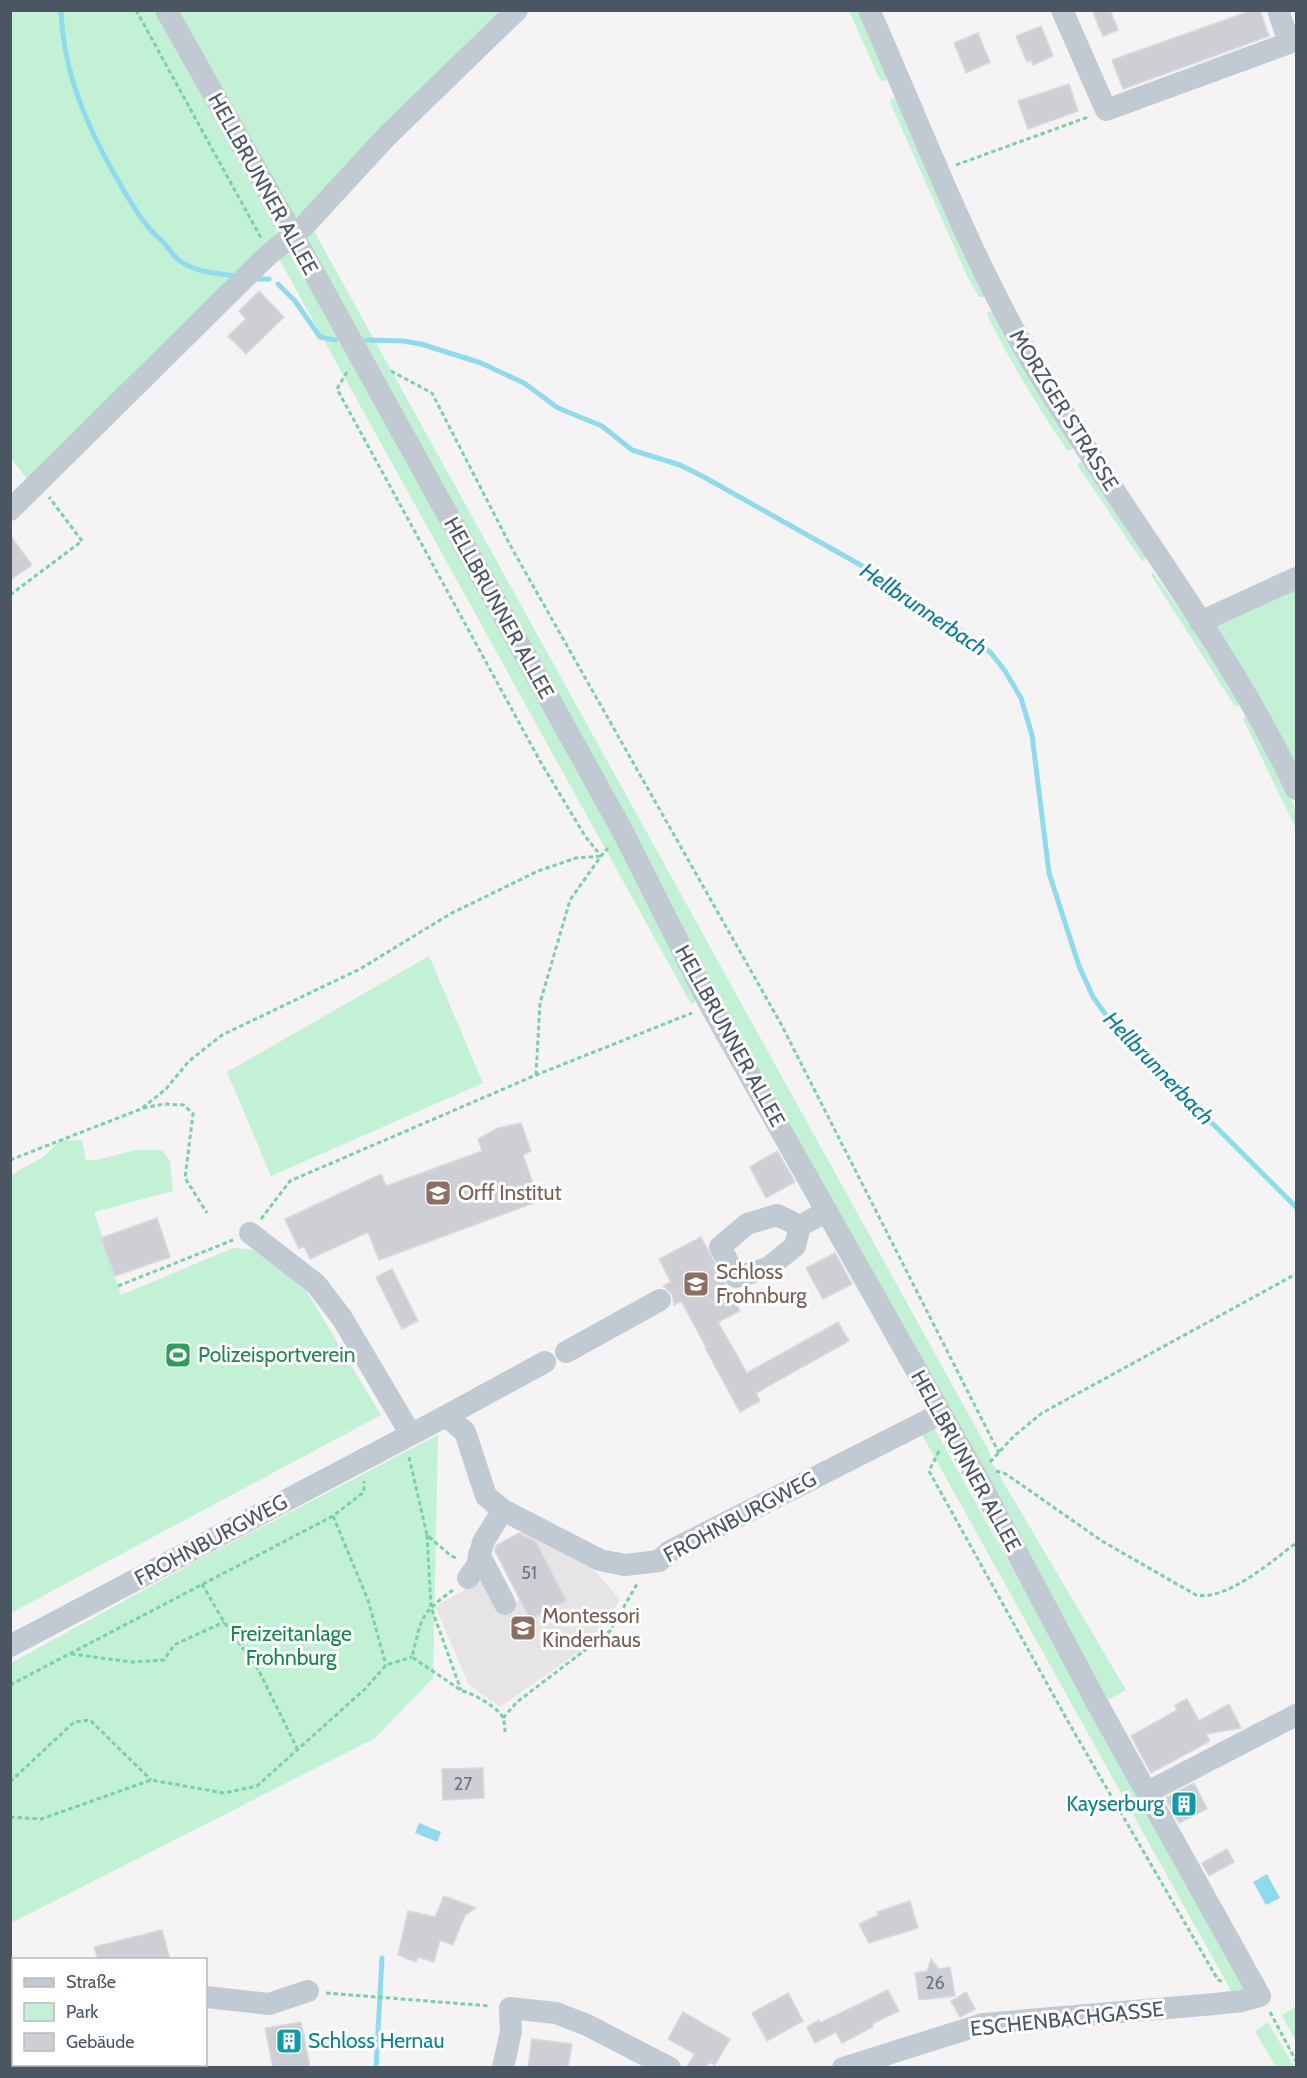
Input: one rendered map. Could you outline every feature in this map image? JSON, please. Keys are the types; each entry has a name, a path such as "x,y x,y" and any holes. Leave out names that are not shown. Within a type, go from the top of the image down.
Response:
{"street":[{"name":"HELLBRUNNER ALLEE","path":"165,10 286,240 358,352 623,832 710,1005 975,1474 1098,1705 1260,1996"},
{"path":"10,510 286,240 317,213 387,136 517,10"},
{"name":"MORZGER STRASSE","path":"869,10 969,239 1025,350 1086,449 1251,702 1296,789"},
{"path":"1062,10 1106,110 1289,43 1278,10"},
{"path":"1200,622 1296,578"},
{"path":"800,1226 827,1211"},
{"path":"250,1233 315,1284 342,1318 406,1436"},
{"path":"446,1416 545,1362 552,1368 561,1368 566,1360 566,1352 660,1300"},
{"name":"FROHNBURGWEG","path":"10,1646 446,1416 465,1432 486,1496 503,1510 600,1560 624,1565 659,1561 670,1551 945,1422"},
{"path":"503,1510 483,1542 475,1566 505,1604"},
{"path":"1148,1792 1296,1715"},
{"path":"207,1997 268,2004 308,1991"},
{"name":"ESCHENBACHGASSE","path":"843,2067 991,2022 1215,2004 1260,1996"},
{"path":"503,2067 511,2031 510,2007 556,2013 587,2025 670,2067"}],"path":[{"path":"136,10 261,237 286,240"},
{"path":"939,170 1106,110"},
{"path":"358,352 337,389 540,761 585,836 601,856"},
{"path":"385,368 432,393 510,545 781,1024 999,1453"},
{"path":"10,595 82,541 38,484"},
{"path":"536,1075 540,1003 570,900 601,856 623,832"},
{"path":"141,1109 166,1089 189,1060 222,1035 360,969 450,914 508,884 576,858 601,856"},
{"path":"118,1286 250,1233 290,1181 536,1075 710,1005"},
{"path":"10,1160 141,1109 164,1104 184,1105 193,1114 185,1178 207,1213"},
{"path":"975,1474 1029,1423 1048,1409 1296,1274"},
{"path":"945,1422 929,1471 1070,1725 1212,1970 1218,1980 1228,1984"},
{"path":"406,1436 406,1448 427,1535 431,1606 462,1691"},
{"path":"10,1685 333,1516 364,1492 362,1460"},
{"path":"975,1474 989,1469 1006,1474 1102,1541 1196,1595 1205,1597 1231,1588 1296,1543"},
{"path":"333,1516 368,1600 386,1665"},
{"path":"412,1657 422,1618 431,1606 475,1566 451,1556 427,1535"},
{"path":"503,1718 517,1702 610,1631 633,1588 659,1561"},
{"path":"202,1584 224,1622 260,1671 297,1749"},
{"path":"69,1654 132,1662 164,1660 174,1645 224,1622"},
{"path":"10,1817 41,1819 150,1780 224,1793 257,1786 365,1689 386,1665 412,1657"},
{"path":"412,1657 462,1691 468,1692 495,1709 503,1718 505,1732"},
{"path":"10,1782 74,1722 90,1720 150,1780"},
{"path":"308,1991 510,2007"},
{"path":"1260,1996 1296,2061"}],"shaded area":[{"name":"Montessori Kinderhaus","path":"528,1528 592,1567 620,1600 590,1644 500,1707 469,1685 435,1606 481,1581 497,1611 520,1600 492,1547"}],"green space":[{"path":"11,11 158,11 703,997 691,1004 278,257 30,483 11,458"},
{"path":"170,11 528,11 461,74 313,229 990,1453 992,1463 1126,1690 1106,1701"},
{"path":"849,11 859,11 887,77 886,80 881,81 879,78"},
{"path":"896,98 985,294 984,297 979,297 968,278 890,102 891,99"},
{"path":"993,310 1074,446 1072,450 1067,450 1015,368 988,317 987,313"},
{"path":"1084,461 1145,556 1145,561 1142,561 1078,466 1078,463"},
{"path":"1153,572 1191,626 1239,702 1237,707 1151,575"},
{"path":"1296,576 1296,764 1232,649 1206,611"},
{"path":"1245,716 1248,717 1291,799 1296,812 1296,829 1243,719"},
{"path":"429,956 483,1083 271,1176 227,1072"},
{"name":"Polizeisportverein","path":"82,1140 86,1160 97,1160 135,1150 162,1150 170,1161 173,1191 94,1212 121,1295 233,1248 254,1250 304,1287 381,1415 11,1613 11,1175 45,1156 59,1141"},
{"path":"932,1424 1247,1992 1234,1996 920,1431"},
{"name":"Freizeitanlage Frohnburg","path":"438,1435 433,1678 375,1738 11,1923 11,1663 195,1562"},
{"path":"1296,2006 1296,2042 1282,2015"},
{"path":"1268,2022 1294,2067 1276,2067 1255,2031"}],"water":[{"path":"419,1823 441,1832 437,1842 415,1833"},
{"path":"1267,1874 1280,1898 1266,1905 1253,1882"}],"building":[{"path":"1092,10 1110,10 1118,30 1103,36"},
{"path":"1253,10 1260,10 1269,36 1123,89 1112,60"},
{"path":"1041,26 1053,56 1033,65 1031,60 1027,62 1016,36"},
{"path":"978,33 990,62 966,73 954,43"},
{"path":"1069,84 1078,111 1028,129 1018,101"},
{"path":"259,291 284,317 246,354 228,336 246,319 239,311"},
{"path":"10,535 32,565 10,580"},
{"name":"Orff Institut","path":"521,1123 531,1151 523,1155 539,1201 379,1260 368,1232 310,1259 304,1246 299,1249 285,1219 381,1174 386,1186 482,1151 478,1139 498,1128"},
{"path":"777,1151 795,1182 766,1198 750,1167"},
{"path":"157,1218 170,1257 115,1276 101,1238"},
{"path":"701,1237 740,1311 718,1322 747,1373 838,1322 849,1341 756,1393 760,1401 740,1412 681,1301 674,1305 672,1294 663,1286 671,1282 659,1259"},
{"path":"835,1253 852,1284 823,1299 806,1268"},
{"path":"392,1269 418,1321 402,1329 376,1277"},
{"path":"519,1533 536,1542 566,1601 530,1619 495,1551 497,1545"},
{"path":"1187,1699 1199,1721 1229,1704 1241,1728 1206,1734 1210,1741 1151,1773 1131,1736 1177,1710 1175,1705"},
{"path":"483,1768 484,1798 443,1800 442,1769"},
{"name":"Kayserburg","path":"1194,1783 1207,1809 1179,1823 1165,1798"},
{"path":"1227,1849 1234,1862 1209,1876 1202,1863"},
{"path":"444,1896 476,1908 465,1915 453,1945 440,1940 434,1962 418,1957 416,1962 398,1955 408,1911 435,1917"},
{"path":"910,1901 918,1928 869,1943 859,1924 878,1915 877,1912"},
{"path":"162,1930 170,1958 98,1958 94,1947"},
{"path":"931,1959 939,1969 950,1967 955,1996 919,2000 915,1973 927,1971"},
{"path":"888,1990 899,2011 872,2024 873,2027 842,2043 836,2032 815,2043 807,2027"},
{"path":"966,1992 975,2009 960,2017 951,2001"},
{"path":"788,1993 803,2021 767,2041 752,2013"},
{"path":"683,2012 730,2039 715,2065 710,2062 706,2067 687,2067 695,2054 668,2039"},
{"name":"Schloss Hernau","path":"301,2022 310,2067 273,2067 265,2028"},
{"path":"532,2039 572,2044 568,2067 528,2067"}],"waterway":[{"name":"Hellbrunnerbach","path":"61,10 67,56 79,100 97,142 137,212 180,261 200,270 236,276"},
{"name":"Hellbrunnerbach","path":"253,279 269,279"},
{"name":"Hellbrunnerbach","path":"278,284 295,301 320,337 335,340"},
{"name":"Hellbrunnerbach","path":"366,340 421,344 481,363 524,383 558,408 602,426 632,450 680,465 704,477 866,568 991,653 1021,698 1032,735 1049,873 1079,966 1093,997 1111,1022 1296,1207"},
{"path":"376,2068 382,1958"}],"place":[{"name":"Orff Institut","path":"438,1193"},
{"name":"Schloss Frohnburg","path":"696,1284"},
{"name":"Polizeisportverein","path":"178,1355"},
{"name":"Montessori Kinderhaus","path":"523,1628"},
{"name":"Kayserburg","path":"1184,1804"},
{"name":"Schloss Hernau","path":"289,2041"}]}
